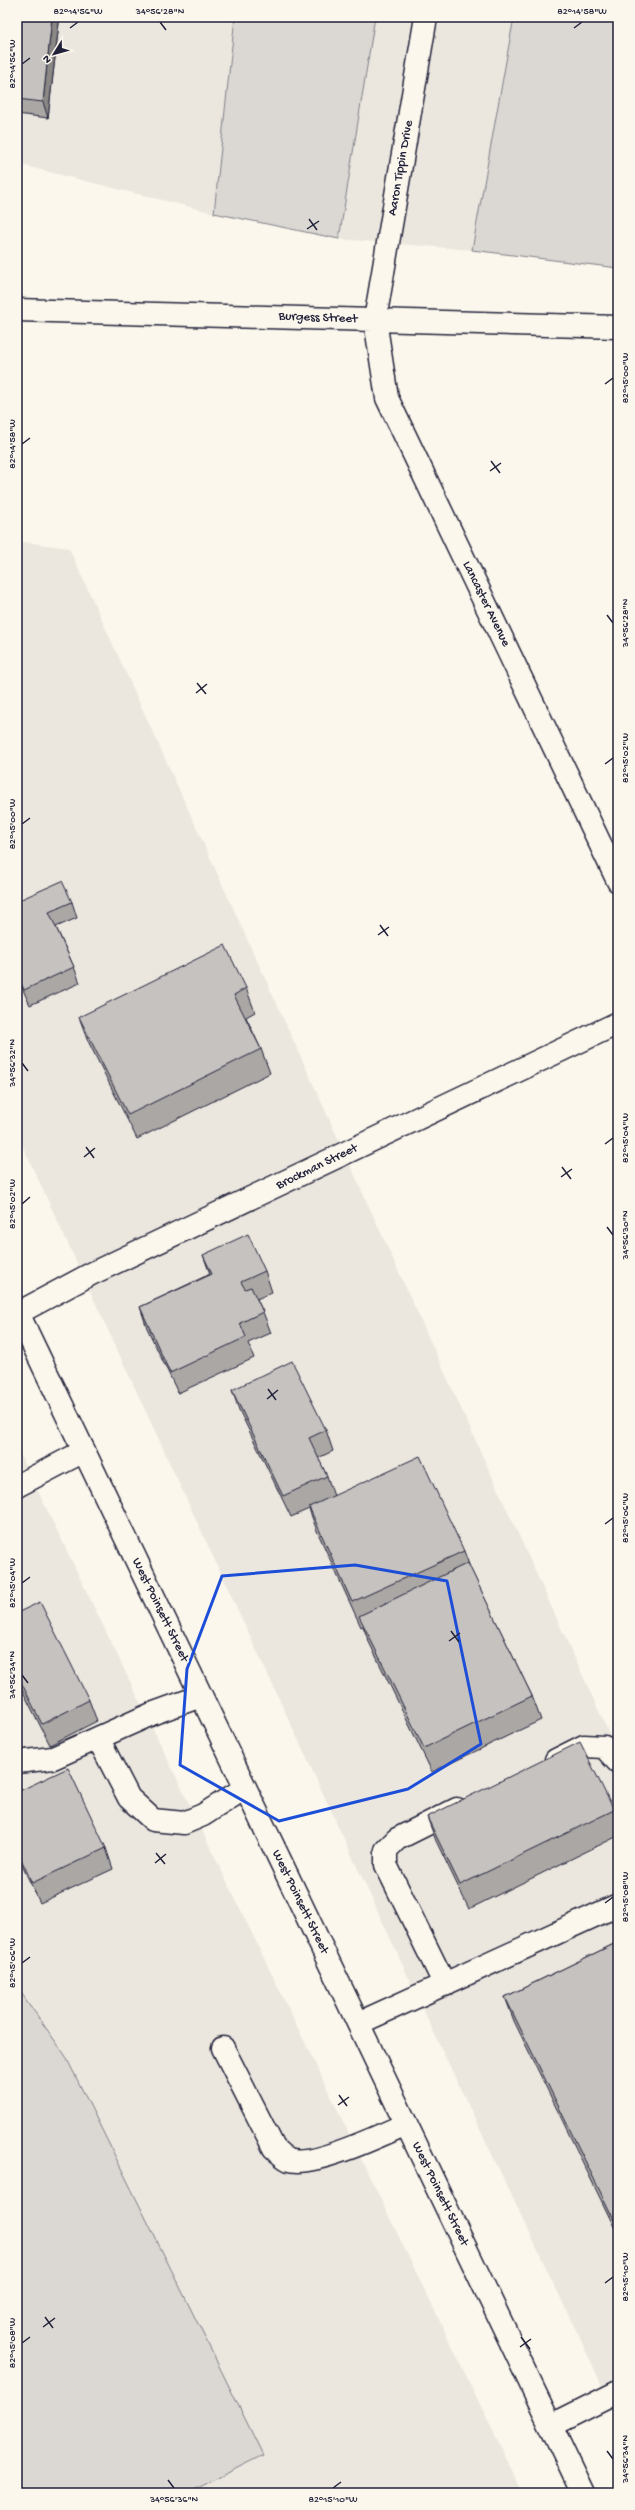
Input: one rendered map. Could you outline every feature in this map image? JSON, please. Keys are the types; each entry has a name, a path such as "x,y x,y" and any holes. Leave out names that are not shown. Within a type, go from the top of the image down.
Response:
{"street":[{"name":"Aaron Tippin Drive","path":"375,320 426,17"},
{"name":"Burgess Street","path":"17,310 618,328"},
{"name":"Lancaster Avenue","path":"375,320 387,398 618,881"},
{"name":"Brockman Street","path":"18,1312 91,1274 618,1023"},
{"name":"West Poinsett Street","path":"18,1312 406,2124 552,2425 583,2493"},
{"path":"17,1486 84,1450"},
{"path":"17,1762 53,1758 154,1712 201,1696"},
{"path":"98,1738 129,1798 153,1820 184,1824 203,1815 245,1788"},
{"path":"535,1770 584,1746 604,1747 618,1762"},
{"path":"445,1985 386,1865 386,1850 397,1839 473,1801"},
{"path":"358,2023 445,1985 618,1905"},
{"path":"224,2048 274,2148 289,2160 305,2160 360,2145 406,2124"},
{"path":"552,2425 618,2392"}],"highlighted area":[{"path":"355,1565 447,1581 481,1744 408,1789 279,1821 180,1765 187,1669 222,1576"}],"shaded area":[{"path":"17,17 235,17 214,213 17,164"},
{"path":"235,17 375,17 339,239 214,213"},
{"path":"375,17 514,17 472,250 339,239"},
{"path":"514,17 618,17 618,268 472,250"},
{"path":"17,541 69,548 618,1753 618,2426 595,2370 442,2050 17,1134"},
{"path":"17,1448 523,2493 188,2493 262,2455 65,2055 17,1987"},
{"path":"17,1987 65,2055 263,2455 188,2493 17,2493"}],"building":[{"path":"17,17 52,17 43,102 17,99"},
{"path":"62,881 72,902 49,912 74,967 24,990 17,974 17,901"},
{"path":"225,945 246,988 234,995 261,1049 128,1115 79,1017"},
{"path":"248,1234 265,1271 241,1282 245,1289 251,1287 263,1312 240,1323 246,1337 170,1373 140,1307 212,1274 203,1255"},
{"path":"292,1361 326,1430 309,1438 327,1476 283,1496 232,1390"},
{"path":"420,1456 464,1551 352,1602 309,1507"},
{"path":"468,1563 532,1696 424,1748 359,1616"},
{"path":"40,1602 89,1700 42,1724 17,1674 17,1609 19,1612"},
{"path":"580,1742 614,1810 460,1885 427,1817"},
{"path":"68,1768 106,1848 32,1883 17,1850 17,1792"},
{"path":"618,1942 618,2228 505,1997"}]}
